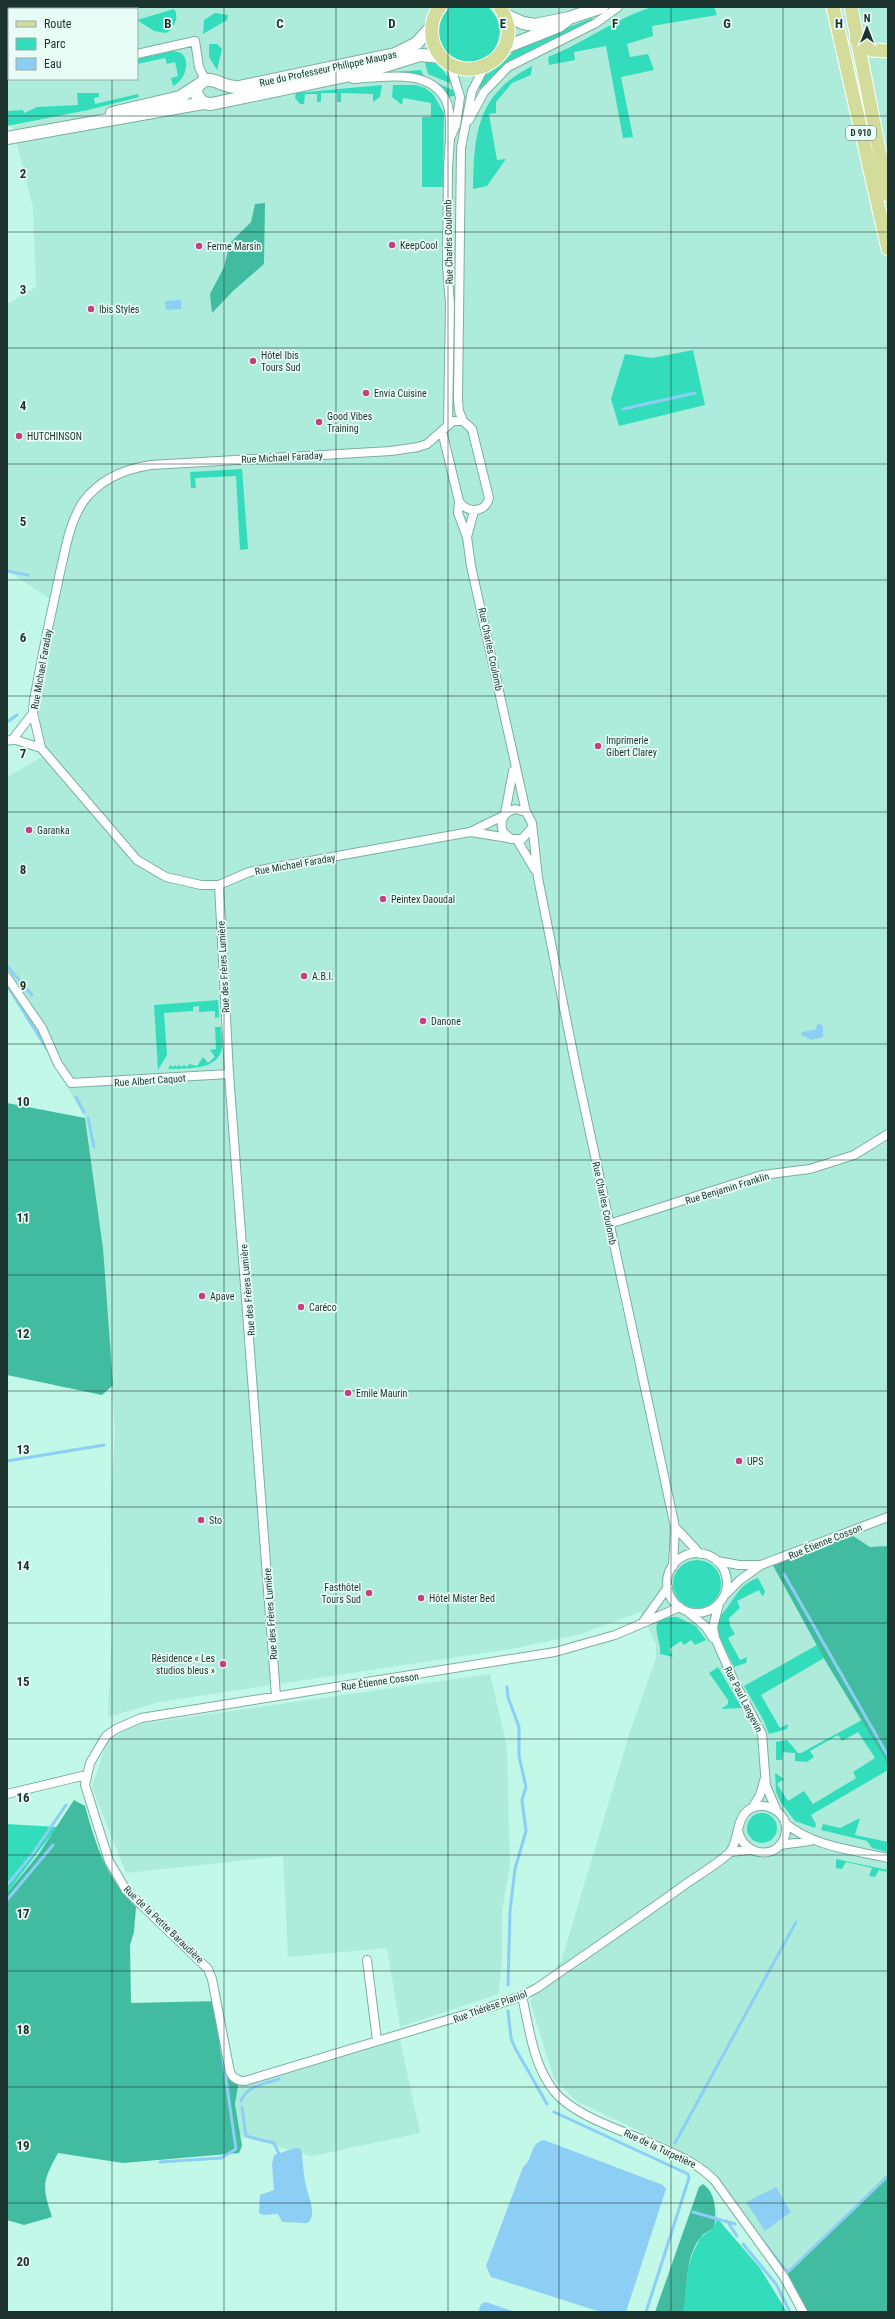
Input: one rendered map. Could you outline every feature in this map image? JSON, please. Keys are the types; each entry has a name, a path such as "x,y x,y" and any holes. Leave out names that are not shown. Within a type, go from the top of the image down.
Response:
{"main road":[{"path":"440,7 432,26 432,37 446,60 461,68 474,69 486,66 493,61 504,48 508,32 503,11"},
{"name":"D 910","path":"833,7 888,249"},
{"path":"851,7 856,40 888,195"},
{"path":"856,40 872,50 888,51"}],"street":[{"path":"503,11 523,23 535,24 569,18 602,7"},
{"path":"465,126 484,92 508,67 596,23 618,7"},
{"path":"504,48 559,26 569,18"},
{"name":"Rue du Professeur Philippe Maupas","path":"206,83 228,88 239,87 394,54 417,43 432,26"},
{"path":"138,54 195,41 199,68 206,83 221,92 215,102"},
{"name":"Rue du Professeur Philippe Maupas","path":"203,103 208,104 365,72 420,56 446,60"},
{"name":"Rue Charles Coulomb","path":"446,60 460,97 456,125 450,138 448,168 447,266 450,304 448,424"},
{"name":"Rue Charles Coulomb","path":"467,537 474,511 488,503 489,493 472,429 464,421 459,411 458,316 460,161 472,91 486,66"},
{"name":"Rue du Professeur Philippe Maupas","path":"320,81 388,78 423,80 436,87 445,98 449,111 450,138"},
{"path":"7,138 203,103 196,94 206,83"},
{"path":"75,125 146,103 180,97 206,83"},
{"path":"442,431 448,424 458,420 464,421"},
{"name":"Rue Charles Coulomb","path":"442,431 459,501 458,513 467,537 526,812 532,823 531,830 538,878 609,1224 675,1527 673,1566"},
{"name":"Rue Michael Faraday","path":"442,431 427,444 418,447 376,452 143,466 121,473 104,482 84,501 76,514 70,532 53,601 34,700 34,713 41,748 137,860 155,872 170,878 201,885 219,885 249,872 470,832 504,815"},
{"path":"459,501 467,510 474,511"},
{"path":"34,713 10,740 41,748"},
{"name":"Rue Charles Coulomb","path":"515,762 504,815 501,821 503,832 514,839 528,855 538,878"},
{"path":"504,815 515,809 526,812"},
{"path":"514,839 527,835 531,830"},
{"name":"Rue Michael Faraday","path":"470,832 514,839"},
{"name":"Rue des Frères Lumière","path":"219,885 229,1074 276,1696"},
{"name":"Rue Albert Caquot","path":"7,977 42,1028 58,1064 71,1083 229,1074"},
{"name":"Rue Benjamin Franklin","path":"609,1224 762,1175 810,1169 854,1155 888,1134"},
{"name":"Rue Étienne Cosson","path":"724,1596 740,1580 761,1565 888,1517"},
{"path":"675,1527 700,1554"},
{"path":"700,1554 709,1556 717,1561 727,1577 724,1596 719,1604 703,1612 683,1609 670,1595 668,1587 670,1572 673,1566 680,1559 700,1554"},
{"name":"Rue Étienne Cosson","path":"717,1561 739,1565 761,1565"},
{"path":"642,1623 668,1587"},
{"name":"Rue Paul Langevin","path":"719,1604 713,1627 718,1645 734,1681 762,1734 765,1778 769,1795 778,1811"},
{"name":"Rue Étienne Cosson","path":"116,1729 141,1718 161,1713 526,1658 583,1645 683,1609"},
{"name":"Rue Paul Langevin","path":"683,1609 705,1626 718,1645"},
{"name":"Rue de la Petite Baraudière","path":"116,1729 106,1736 90,1763 86,1775 85,1785 104,1848 109,1862 126,1890 208,1969 212,1979 230,2072 232,2076 239,2081"},
{"path":"7,1794 86,1775"},
{"name":"Rue Paul Langevin","path":"752,1808 760,1795 765,1778"},
{"path":"813,1840 780,1845 766,1853 750,1850 730,1852 743,1815 752,1808 765,1806 778,1811 785,1824 804,1837 888,1858"},
{"path":"780,1845 784,1838 785,1824"},
{"path":"738,1830 744,1844 750,1850"},
{"name":"Rue Thérèse Planiol","path":"239,2081 245,2081 318,2060 378,2040 467,2015 522,1996 537,1988 730,1852"},
{"path":"367,1960 378,2040"},
{"name":"Rue de la Turpetière","path":"522,1996 536,2054 554,2090 568,2103 584,2113 690,2161 707,2172 784,2277 803,2312"}],"shaded area":[{"path":"7,7 888,7 888,2174 784,2277 702,2163 683,2152 576,2101 554,2079 530,2001 561,1962 630,1732 656,1658 656,1644 640,1612 581,1634 517,1648 159,1702 108,1717 112,1628 111,1495 115,1432 102,1237 85,1118 7,982 7,777 47,754 33,713 53,601 7,570 7,304 36,287 33,207 12,125 7,125"},
{"path":"490,1674 507,1747 510,1866 502,1911 502,1957 499,1991 496,1995 400,2027 387,1948 288,1957 283,1856 126,1873 92,1787 107,1742 133,1725"},
{"path":"399,2035 420,2133 312,2156 240,2136 235,2104 239,2081"}],"green space":[{"path":"450,7 488,7 491,10 498,20 500,28 499,37 492,52 481,60 467,62 455,58 444,50 439,38 440,23"},
{"path":"652,7 714,7 717,15 652,26 653,36 627,44 630,57 648,54 654,70 621,77 633,137 623,138 606,46 574,52 575,60 549,65 548,57 574,45 612,24"},
{"path":"174,9 176,12 175,22 166,33 154,31 138,20"},
{"path":"215,13 228,15 227,20 203,34 204,20"},
{"path":"592,18 593,22 506,65 494,74 482,89 476,88 483,77 499,66 518,47"},
{"path":"209,44 217,44 222,49 217,70 209,57"},
{"path":"173,51 179,52 186,60 186,69 180,81 173,86 171,78 178,76 175,62 167,64 165,58 138,64 138,59"},
{"path":"424,59 433,62 441,68 452,84 428,74"},
{"path":"532,66 531,75 512,83 496,102 496,113 489,114 497,160 506,159 487,186 473,189 475,150 478,133 482,117 489,102 500,89 514,77"},
{"path":"421,70 425,78 381,73"},
{"path":"435,82 455,91 455,96 447,97"},
{"path":"382,85 380,97 373,102 373,94 341,93 341,102 337,102 337,93 321,93 321,102 317,102 317,94 305,94 304,104 300,104 295,98 296,93"},
{"path":"393,85 416,85 425,88 433,94 444,113 443,187 422,187 422,117 431,117 431,103 403,98 402,105 392,97"},
{"path":"77,93 99,93 99,97 94,98 95,104 138,94 139,97 88,110 7,126 7,111 23,110 24,113 37,107 78,105"},
{"path":"265,203 264,264 233,291 212,313 210,294 224,267 230,243 251,222 255,204"},
{"path":"693,350 705,405 619,426 611,399 625,354 652,358"},
{"path":"242,469 248,549 240,550 236,476 195,478 196,488 191,488 190,472"},
{"path":"218,1000 219,1017 215,1018 215,1011 199,1012 199,1006 193,1007 193,1011 164,1013 167,1055 158,1070 154,1005"},
{"path":"215,1027 221,1027 222,1049 212,1063 198,1067 168,1069 170,1065 173,1067 175,1065 177,1067 179,1065 182,1067 184,1065 187,1067 189,1064 197,1066 203,1057 208,1063 215,1057 210,1050 216,1049"},
{"path":"7,1103 85,1118 103,1248 113,1385 102,1395 7,1375"},
{"path":"847,1532 870,1547 888,1546 888,1764 826,1662 771,1562"},
{"path":"697,1560 706,1562 714,1567 719,1575 721,1584 719,1593 714,1601 706,1606 697,1608 688,1606 680,1601 675,1593 673,1584 675,1575 680,1567 688,1562"},
{"path":"758,1578 765,1591 764,1595 762,1596 759,1590 737,1601 740,1608 729,1618 730,1626 735,1634 728,1638 740,1660 747,1657 746,1663 734,1667 719,1636 717,1623 741,1588 748,1582"},
{"path":"677,1617 696,1626 706,1640 695,1645 691,1640 684,1645 681,1641 669,1649 673,1657 660,1654 656,1629 657,1624 660,1620"},
{"path":"817,1645 824,1658 761,1695 780,1728 788,1724 787,1729 769,1734 764,1721 744,1686"},
{"path":"718,1667 742,1708 721,1709 728,1704 728,1700 709,1673"},
{"path":"862,1720 888,1764 888,1770 811,1815 816,1824 815,1828 795,1821 781,1803 776,1792 775,1773 784,1779 777,1784 788,1801 804,1791 813,1804 856,1778 853,1772 875,1758 858,1732 842,1741 838,1735 810,1751 814,1757 807,1762 795,1761 795,1753 783,1752 782,1760 776,1760 776,1742 787,1740 798,1753 801,1753"},
{"path":"74,1800 85,1806 93,1834 103,1860 117,1884 136,1907 134,1932 130,1945 131,2003 217,2001 230,2072 239,2081 235,2104 242,2146 239,2153 123,2163 58,2153 46,2178 45,2184 46,2198 52,2217 24,2225 7,2220 7,1893 38,1855"},
{"path":"762,1813 773,1817 777,1828 773,1839 762,1843 751,1839 747,1828 751,1817"},
{"path":"860,1818 855,1835 888,1842 887,1852 872,1848 867,1841 821,1830 823,1824 840,1828"},
{"path":"7,1824 57,1827 7,1893"},
{"path":"836,1859 888,1870 888,1872 879,1870 875,1877 869,1876 872,1868 846,1862 842,1869 836,1868"},
{"path":"888,2174 888,2312 803,2312 784,2277"},
{"path":"703,2184 711,2192 713,2198 715,2223 714,2228 701,2237 692,2254 689,2263 683,2312 655,2312 699,2187"},
{"path":"717,2218 760,2268 787,2312 683,2312 688,2268 693,2252 701,2237 714,2228"}],"water":[{"path":"181,300 181,309 166,310 165,301"},
{"path":"818,1023 823,1026 823,1037 812,1040 801,1035 802,1032 815,1030"},
{"path":"544,2140 663,2185 666,2189 626,2312 601,2312 491,2277 486,2266 523,2167 529,2160 536,2144"},
{"path":"295,2148 301,2149 305,2181 312,2209 312,2215 307,2223 282,2222 278,2214 263,2215 259,2213 260,2195 274,2190 272,2164 274,2155"},
{"path":"776,2187 791,2212 765,2231 746,2202"},
{"path":"486,2302 515,2312 478,2312 481,2304"}],"waterway":[{"path":"623,409 695,393"},
{"path":"7,571 28,575"},
{"path":"7,722 17,715"},
{"path":"7,966 32,995"},
{"path":"7,985 47,1049"},
{"path":"76,1097 84,1112"},
{"path":"88,1118 94,1147"},
{"path":"7,1461 104,1445"},
{"path":"784,1574 888,1756"},
{"path":"507,1687 508,1697 519,1727 519,1756 526,1787 522,1800 526,1831 515,1869 510,1911 508,1985"},
{"path":"7,1885 31,1856 66,1805"},
{"path":"7,1900 53,1845"},
{"path":"675,2143 796,1922"},
{"path":"508,2011 511,2038 515,2048 547,2104"},
{"path":"160,2162 221,2158 236,2149 221,2045"},
{"path":"241,2101 252,2088 279,2079"},
{"path":"242,2107 246,2136 274,2143 279,2154"},
{"path":"554,2112 688,2174 689,2178 646,2312"},
{"path":"762,2240 785,2269 789,2271 888,2176"},
{"path":"693,2212 735,2224"},
{"path":"727,2221 737,2236"},
{"path":"743,2244 776,2284 790,2312"}],"place":[{"name":"KeepCool","path":"392,245"},
{"name":"Ferme Marsin","path":"199,246"},
{"name":"Ibis Styles","path":"91,309"},
{"name":"Hôtel Ibis Tours Sud","path":"253,361"},
{"name":"Envia Cuisine","path":"366,393"},
{"name":"Good Vibes Training","path":"319,422"},
{"name":"HUTCHINSON","path":"19,436"},
{"name":"Imprimerie Gibert Clarey","path":"598,746"},
{"name":"Garanka","path":"29,830"},
{"name":"Peintex Daoudal","path":"383,899"},
{"name":"A.B.I.","path":"304,976"},
{"name":"Danone","path":"423,1021"},
{"name":"Apave","path":"202,1296"},
{"name":"Caréco","path":"301,1307"},
{"name":"Emile Maurin","path":"348,1393"},
{"name":"UPS","path":"739,1461"},
{"name":"Sto","path":"201,1520"},
{"name":"Fasthôtel Tours Sud","path":"369,1593"},
{"name":"Hôtel Mister Bed","path":"421,1598"},
{"name":"Résidence « Les studios bleus »","path":"223,1664"}]}
